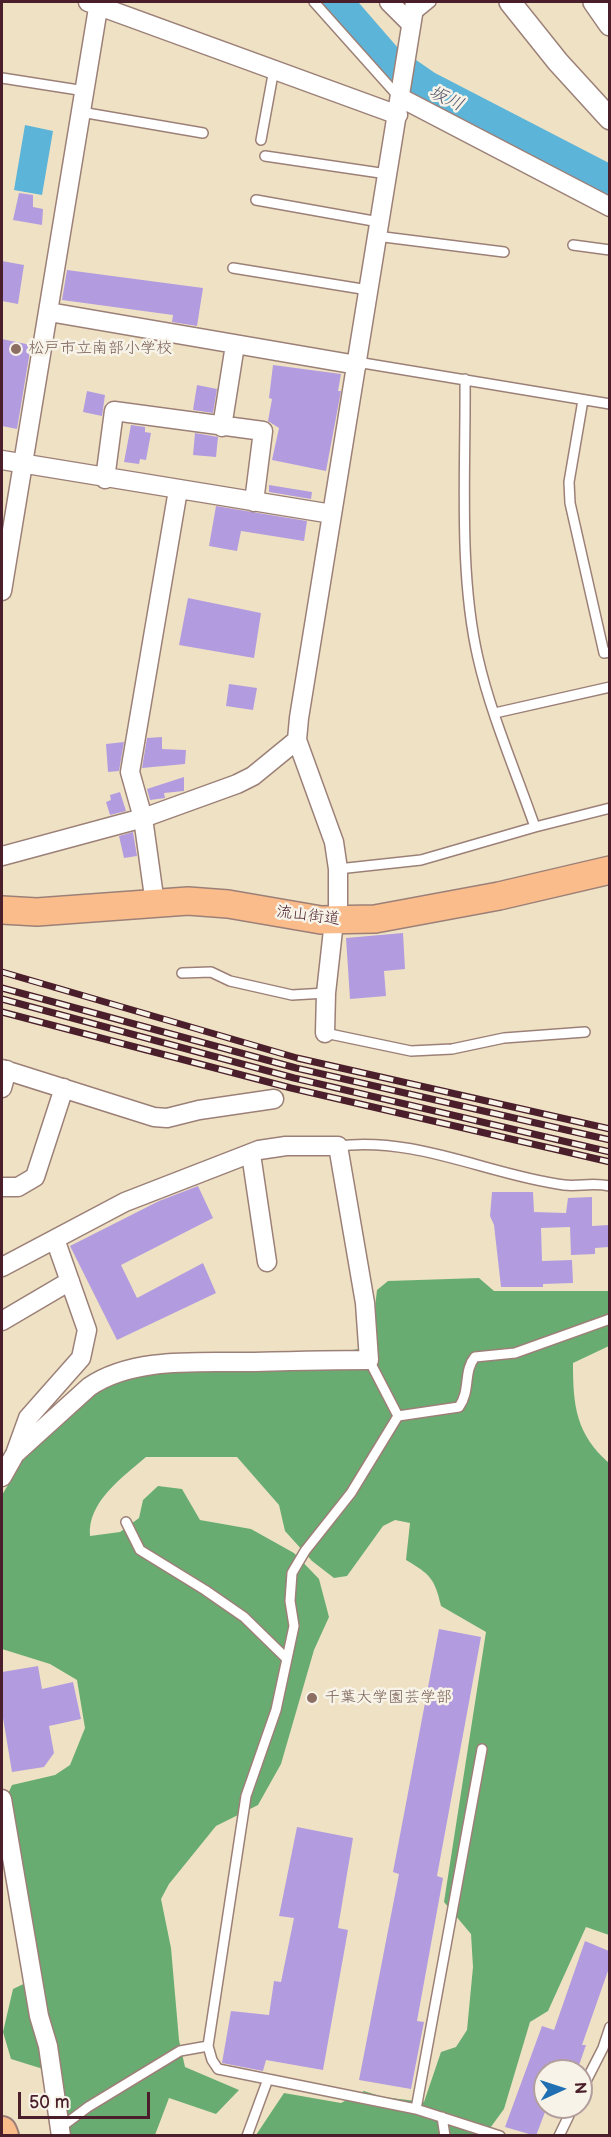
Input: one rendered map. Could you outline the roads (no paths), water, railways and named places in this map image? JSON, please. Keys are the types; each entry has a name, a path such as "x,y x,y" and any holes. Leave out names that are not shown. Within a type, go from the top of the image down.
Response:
{"highway":[{"path":"2,2131 4,2136"}],"main road":[{"name":"流山街道","path":"2,910 37,912 155,904 218,903 336,921 375,920 499,896 609,870"}],"street":[{"path":"325,1033 326,993 336,921 338,869 334,842 326,814 297,740 412,20 389,2"},
{"path":"510,2 558,62 609,119"},
{"path":"594,2 609,25"},
{"path":"2,591 81,112 95,3 274,69 399,107 609,207"},
{"path":"49,312 235,345 357,363"},
{"path":"222,427 235,345"},
{"path":"105,479 114,411 263,431 254,502"},
{"path":"2,460 105,479 332,514"},
{"path":"155,904 142,818 130,771 178,490"},
{"path":"2,856 142,818 237,784 253,776 297,740"},
{"path":"3,1075 64,1089 154,1117 167,1118 211,1104 274,1099"},
{"path":"2,1187 18,1187 35,1177 64,1089"},
{"path":"2,1267 125,1202 260,1150 286,1146 338,1146 365,1304 369,1360 169,1364 124,1371 103,1377 89,1387 15,1454"},
{"path":"251,1154 267,1262"},
{"path":"2,1477 15,1454 28,1418 81,1358 87,1330 55,1239"},
{"path":"2,1322 70,1281"},
{"path":"2,1799 39,2016 48,2046 60,2132"}],"lane":[{"path":"314,2 399,107"},
{"path":"412,20 431,2"},
{"path":"261,140 274,69"},
{"path":"2,78 84,90"},
{"path":"81,112 203,133"},
{"path":"265,156 387,174"},
{"path":"256,200 377,229 504,252"},
{"path":"573,245 609,250"},
{"path":"233,268 368,290"},
{"path":"357,363 609,404"},
{"path":"465,379 470,610 478,659 535,827"},
{"path":"583,400 569,482 570,503 604,653 609,652"},
{"path":"495,713 609,687"},
{"path":"338,869 421,860 609,808"},
{"path":"182,973 211,972 230,981 292,995 326,993"},
{"path":"325,1033 411,1052 452,1049 504,1038 585,1032"},
{"path":"338,1146 367,1143 412,1149 566,1186 593,1182 609,1186"},
{"path":"398,1416 459,1407 466,1396 470,1363 475,1357 515,1353 609,1319"},
{"path":"369,1360 398,1416"},
{"path":"398,1416 351,1493 305,1551 292,1573 290,1601 294,1626 276,1710 246,1796 208,2046 212,2060 218,2069 416,2109 500,2136"},
{"path":"126,1522 140,1550 244,1617 287,1659"},
{"path":"416,2109 482,1749"},
{"path":"593,2068 603,2048 609,2027"},
{"path":"60,2132 88,2106 180,2051 208,2046"},
{"path":"247,2136 268,2079"},
{"path":"442,2117 445,2136"},
{"path":"559,2136 567,2119"}],"water":[{"path":"400,49 435,73 609,163 609,198 411,96"},
{"path":"25,125 53,131 42,195 14,190"}],"waterway":[{"name":"坂川","path":"337,2 402,77 430,91"}],"railway":[{"path":"2,972 297,1058 610,1129"},
{"path":"2,988 296,1068 610,1140"},
{"path":"2,999 294,1078 610,1152"},
{"path":"2,1012 291,1088 610,1162"}],"place":[{"name":"松戸市立南部小学校","path":"16,349"},
{"name":"千葉大学園芸学部","path":"312,1698"}]}
